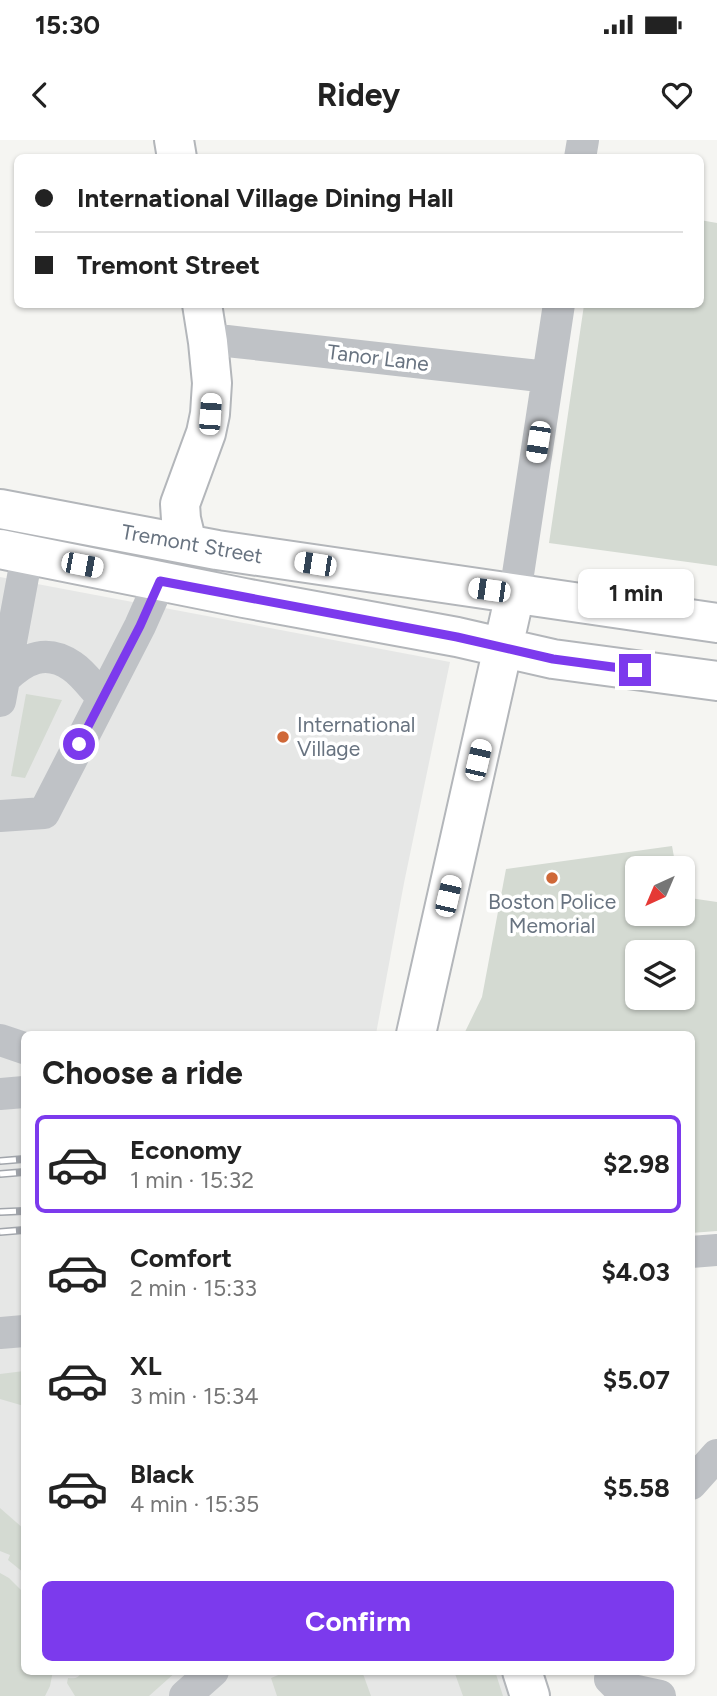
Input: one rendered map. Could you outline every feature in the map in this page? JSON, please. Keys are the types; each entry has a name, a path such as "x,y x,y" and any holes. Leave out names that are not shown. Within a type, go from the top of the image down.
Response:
{"main road":[{"path":"187,544 180,504 206,433 210,414 212,383 203,308"},
{"name":"Tremont Street","path":"0,509 187,544 717,623"},
{"name":"Tremont Street","path":"13,552 457,637 553,659 717,681"},
{"path":"417,1031 515,594"},
{"path":"523,1675 530,1696"}],"street":[{"path":"515,594 558,308"},
{"name":"Tanor Lane","path":"208,342 227,341 548,377"},
{"path":"2,690 13,552"},
{"path":"0,816 44,813 140,626 160,581"},
{"path":"2,690 15,668 40,657 55,659 72,666 103,698"},
{"path":"0,1040 21,1047"},
{"path":"0,1094 21,1092"},
{"path":"695,1252 717,1250"},
{"path":"0,1333 21,1331"},
{"path":"695,1479 717,1455"},
{"path":"185,1696 209,1675"},
{"path":"610,1675 610,1679 618,1687 660,1696"}],"shaded area":[{"path":"704,221 717,223 717,566 549,543 584,308 704,308"},
{"path":"0,577 450,662 377,1031 21,1031 21,1675 523,1675 530,1696 0,1696"},
{"path":"26,694 62,700 25,778 11,776"},
{"path":"672,846 674,856 625,856 625,926 695,926 695,899 717,902 717,1231 695,1233 695,1031 465,1031 482,997 506,869"},
{"path":"21,1371 21,1405 0,1399 0,1374"},
{"path":"0,1508 21,1526 21,1571 8,1560 10,1555 0,1551"},
{"path":"0,1573 21,1590 21,1675 52,1675 45,1696 0,1696"},
{"path":"80,1675 173,1675 149,1696 75,1696 67,1683 68,1678"},
{"path":"278,1675 363,1675 371,1696 277,1696 271,1678"},
{"path":"455,1675 496,1675 503,1696 463,1696"}],"railway":[{"path":"0,1161 21,1159"},
{"path":"0,1174 21,1172"},
{"path":"0,1212 21,1211"},
{"path":"0,1232 21,1230"}],"place":[{"name":"International Village","path":"283,737"},
{"name":"Boston Police Memorial","path":"552,878"}],"route":[{"path":"79,744 140,626 160,581 457,637 553,659 635,670"}]}
